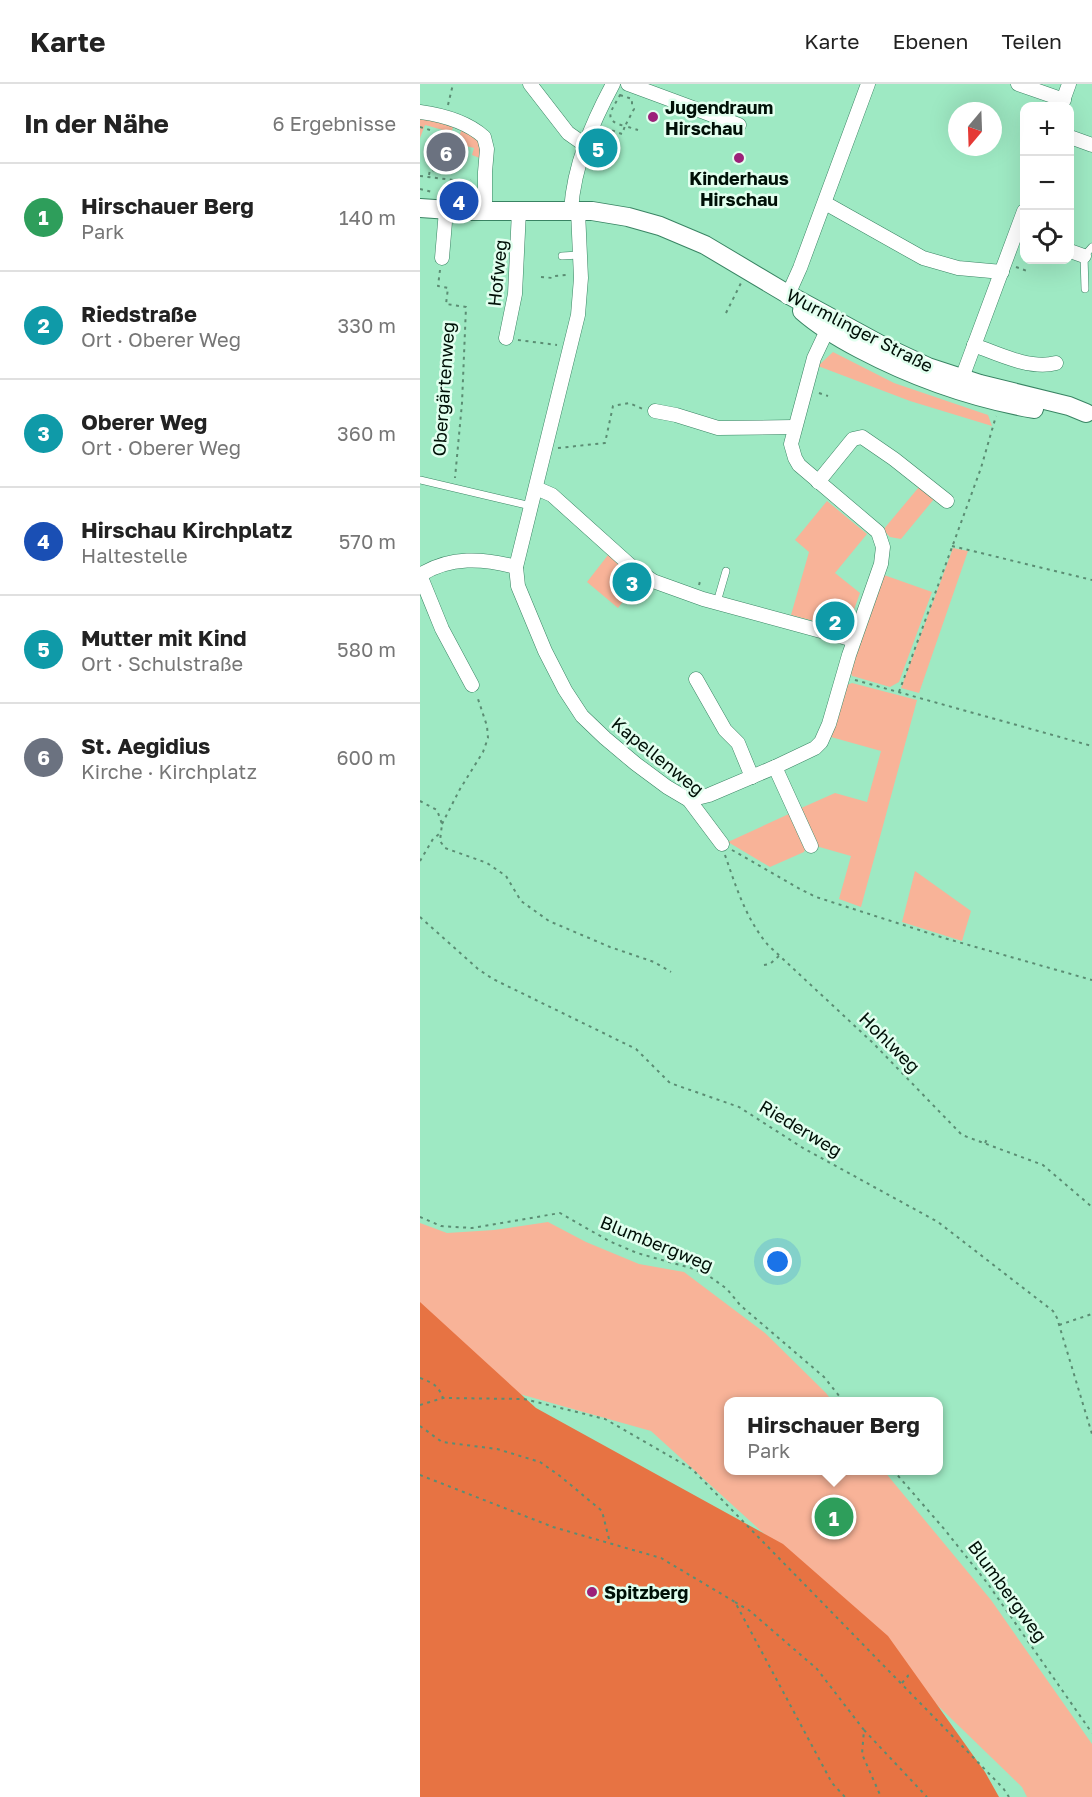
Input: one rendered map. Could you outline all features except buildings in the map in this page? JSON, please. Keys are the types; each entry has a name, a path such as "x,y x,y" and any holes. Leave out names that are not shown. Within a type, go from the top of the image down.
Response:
{"main road":[{"name":"Wurmlinger Straße","path":"420,208 444,203 485,211 580,211 628,217 675,231 748,270 830,324 928,367 959,385 1069,406 1089,414"}],"street":[{"path":"530,84 567,133 585,146"},
{"name":"Kapellenweg","path":"613,84 585,146 574,185 580,211 578,315 516,567 518,586 545,651 561,683 581,713 605,738 636,764 689,800 722,844"},
{"path":"628,84 739,125"},
{"path":"783,293 825,203 868,84"},
{"path":"1018,84 1060,102"},
{"path":"1062,102 1070,84"},
{"path":"420,112 446,117 474,130 486,141 485,211"},
{"path":"1074,138 1092,145"},
{"path":"442,258 444,203"},
{"path":"825,203 923,258 958,268 1002,272"},
{"name":"Hofweg","path":"506,338 515,294 519,211"},
{"path":"959,385 1002,272 1020,236"},
{"path":"689,800 709,795 775,767 815,748 821,742 829,724 854,640 881,564 883,547 872,525 799,465 790,444 814,358 830,324"},
{"path":"974,345 1034,364 1056,363"},
{"path":"655,411 718,428 794,427"},
{"path":"818,482 853,439 862,437 947,501"},
{"path":"536,488 552,495 631,566 648,578 682,593 854,640"},
{"path":"472,685 442,629 420,575 435,568 466,560 488,560 516,567"},
{"path":"696,679 725,730 738,744 752,777"},
{"path":"775,767 811,846"}],"lane":[{"path":"1085,289 1088,252"},
{"path":"562,256 579,255"},
{"path":"420,480 531,506"},
{"path":"717,602 726,571"}],"path":[{"path":"446,117 453,84"},
{"path":"634,109 632,99 620,94 610,118 616,124 638,130"},
{"path":"594,124 622,134 636,103"},
{"path":"420,127 430,130"},
{"path":"452,142 455,134"},
{"path":"429,176 430,170 445,170 442,178"},
{"path":"420,176 470,182 472,177"},
{"path":"420,189 444,203"},
{"path":"726,313 748,270"},
{"path":"541,277 553,278 580,274"},
{"name":"Obergärtenweg","path":"439,281 438,286 448,288 446,304 466,307 462,403 454,488"},
{"path":"506,338 572,346"},
{"path":"820,394 828,396"},
{"path":"545,448 605,443 613,406 629,403 655,411"},
{"path":"899,692 981,468 997,412"},
{"path":"951,546 1092,580"},
{"path":"819,630 826,613 834,607 863,614"},
{"path":"842,677 1092,746"},
{"path":"472,685 484,717 488,738 483,752 442,824 440,840 445,848 486,863 506,876 521,901 549,921 610,947 654,962 671,972"},
{"path":"420,801 436,810 442,824"},
{"path":"420,861 433,839 440,834"},
{"path":"722,844 816,897 944,938 1092,980"},
{"name":"Hohlweg","path":"722,844 735,885 754,926 779,956 873,1042 962,1135 1043,1166 1092,1207"},
{"name":"Riederweg","path":"420,917 478,969 493,979 636,1049 670,1083 739,1107 803,1148 951,1230 1053,1311 1092,1434"},
{"path":"764,965 770,964 779,956"},
{"path":"985,1143 988,1137"},
{"name":"Blumbergweg","path":"420,1217 441,1226 472,1228 560,1213 637,1253 691,1268 709,1276 727,1289 740,1305 819,1373 840,1397"},
{"path":"1059,1326 1092,1314"},
{"path":"420,1378 435,1383 440,1388 443,1398"},
{"path":"420,1406 443,1398 524,1399 605,1419 692,1469 902,1683 1009,1797"},
{"path":"420,1426 442,1442 496,1449 540,1462 602,1511 610,1544"},
{"path":"420,1475 553,1527 661,1558 750,1611 817,1670 864,1730 927,1797"},
{"name":"Blumbergweg","path":"897,1475 988,1584 1092,1733"},
{"path":"735,1602 832,1783 845,1797"},
{"path":"902,1683 908,1677 908,1672"},
{"path":"864,1730 862,1754 881,1797"}],"shaded area":[{"path":"420,118 454,125 448,141 441,139 443,130 425,125 420,138"},
{"path":"462,128 481,140 482,159 472,155 474,148 457,144"},
{"path":"833,352 894,383 988,415 992,426 910,401 818,366"},
{"path":"919,487 934,499 901,539 890,537 883,530"},
{"path":"827,501 867,534 835,573 860,593 847,629 838,628 840,620 832,617 829,625 791,615 809,552 795,540"},
{"path":"953,548 968,551 919,693 901,688"},
{"path":"608,555 634,577 629,583 634,587 618,608 587,582"},
{"path":"884,575 932,592 899,682 890,687 852,676 850,670"},
{"path":"852,683 917,700 861,907 839,899 851,856 816,846 799,809 835,793 867,802 881,751 831,737 847,685"},
{"path":"791,813 806,847 804,852 770,867 728,842"},
{"path":"915,871 971,911 962,941 902,922"},
{"path":"548,1222 586,1242 639,1264 684,1272 765,1333 829,1397 724,1397 724,1475 887,1475 991,1600 1092,1744 1092,1797 1027,1797 1022,1787 930,1698 815,1580 651,1431 420,1366 420,1223 447,1233 494,1230"},
{"path":"420,1302 536,1408 783,1544 888,1636 985,1772 999,1797 420,1797"}],"place":[{"name":"Jugendraum Hirschau","path":"653,117"},
{"name":"Mutter mit Kind","path":"598,148"},
{"name":"St. Aegidius","path":"446,152"},
{"name":"Kinderhaus Hirschau","path":"739,158"},
{"name":"Hirschau Kirchplatz","path":"459,201"},
{"name":"Oberer Weg","path":"632,582"},
{"name":"Riedstraße","path":"835,621"},
{"name":"Hirschauer Berg","path":"834,1517"},
{"name":"Spitzberg","path":"592,1592"}]}
